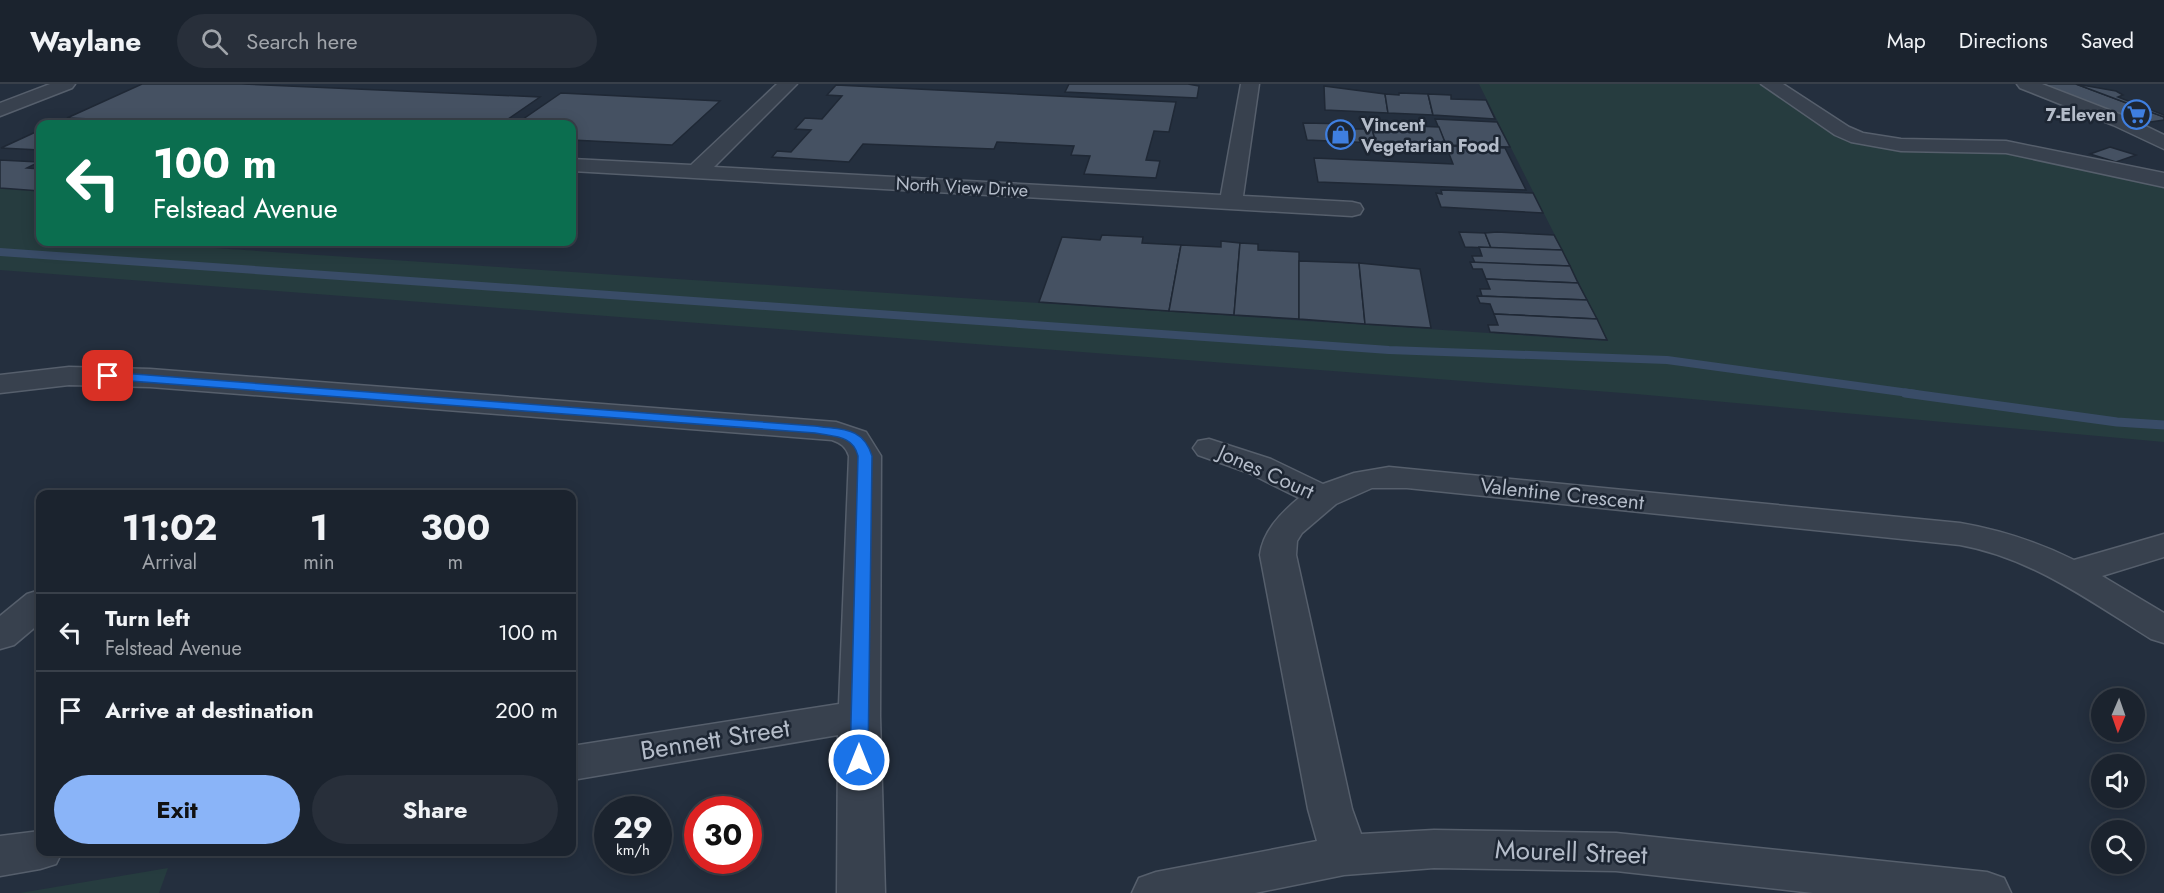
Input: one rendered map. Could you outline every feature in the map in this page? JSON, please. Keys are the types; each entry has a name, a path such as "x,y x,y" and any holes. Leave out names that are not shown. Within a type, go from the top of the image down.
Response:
{"street":[{"path":"0,98 36,84"},
{"path":"0,110 66,84"},
{"path":"696,172 788,84"},
{"path":"1232,201 1250,84"},
{"path":"1770,84 1842,131 1858,138 1901,145 2006,147 2164,180"},
{"path":"2026,84 2120,121 2164,143"},
{"name":"North View Drive","path":"576,165 1352,209"},
{"path":"0,384 69,376 150,378 836,431 851,436 861,443 865,456 859,716 861,893"},
{"name":"Jones Court","path":"1209,447 1260,466 1322,497"},
{"name":"Valentine Crescent","path":"1344,855 1330,809 1278,555 1280,538 1322,497 1380,477 1970,536 1998,541 2071,573 2164,630"},
{"path":"2071,573 2164,545"},
{"path":"0,636 36,606"},
{"name":"Bennett Street","path":"576,762 859,716"},
{"name":"Mourell Street","path":"1156,893 1344,855 1434,849 1616,852 1755,865 1988,893"},
{"path":"0,856 36,851"}],"green space":[{"path":"1479,84 1759,84 1832,132 1862,144 1895,149 1979,148 2098,168 2164,188 2164,442 1636,394 0,270 0,184 36,187 36,246 183,246 1608,341"},
{"path":"168,868 159,893 20,893"}],"building":[{"path":"142,84 242,84 540,97 507,120 67,118"},
{"path":"1069,84 1188,84 1199,86 1197,98 1065,92"},
{"path":"2030,84 2076,84 2164,117 2164,120 2137,124"},
{"path":"2076,84 2116,91 2123,95 2118,97 2164,115 2164,117"},
{"path":"836,85 1176,102 1169,132 1154,131 1146,160 1160,161 1156,178 1084,174 1090,156 1071,155 1074,146 997,142 994,149 863,144 849,162 772,157 777,151 791,152 811,130 795,129 805,118 822,119 842,96 827,95"},
{"path":"1324,86 1385,94 1388,113 1325,110"},
{"path":"561,93 720,101 672,145 576,140 576,120 522,120"},
{"path":"1399,93 1428,94 1433,115 1388,113 1385,94 1399,95"},
{"path":"1428,94 1451,95 1451,99 1486,100 1495,119 1433,115"},
{"path":"1435,119 1497,122 1510,147 1446,145"},
{"name":"Vincent Vegetarian Food","path":"1303,123 1352,124 1353,129 1372,129 1376,143 1307,140"},
{"path":"1390,125 1439,127 1446,145 1376,143 1372,129 1392,130"},
{"path":"36,132 36,150 1,148"},
{"path":"1446,146 1505,148 1526,190 1318,182 1314,158 1453,164"},
{"path":"2110,147 2136,155 2116,162 2090,154"},
{"path":"0,160 36,162 27,168 36,169 36,191 0,188"},
{"path":"1441,190 1533,193 1543,213 1441,207 1436,193 1442,194"},
{"path":"1459,232 1485,233 1491,248 1465,247"},
{"path":"1485,233 1554,235 1562,250 1491,248"},
{"path":"1102,235 1143,237 1142,243 1181,245 1169,311 1039,302 1062,237 1100,240"},
{"path":"1221,241 1240,243 1234,315 1169,311 1181,245 1221,247"},
{"path":"1240,243 1258,244 1258,250 1299,252 1299,319 1234,315"},
{"path":"1479,247 1562,250 1570,266 1475,263 1472,256 1482,256"},
{"path":"1299,261 1359,263 1365,324 1299,319"},
{"path":"1470,262 1570,266 1578,283 1486,279 1482,269 1473,269"},
{"path":"1359,263 1420,269 1431,328 1365,324"},
{"path":"1486,279 1578,283 1587,300 1482,296 1480,289 1490,289"},
{"path":"1477,296 1587,300 1597,319 1494,314 1490,304 1480,303"},
{"path":"1494,314 1597,319 1607,340 1490,332 1488,325 1498,325"}],"waterway":[{"path":"0,252 1389,350 1667,360 1916,394"},
{"path":"1905,393 2117,422 2164,425"}],"place":[{"name":"7-Eleven","path":"2137,115"},
{"name":"Vincent Vegetarian Food","path":"1340,135"}],"route":[{"path":"108,376 836,431 851,436 861,443 865,456 859,760"}]}
